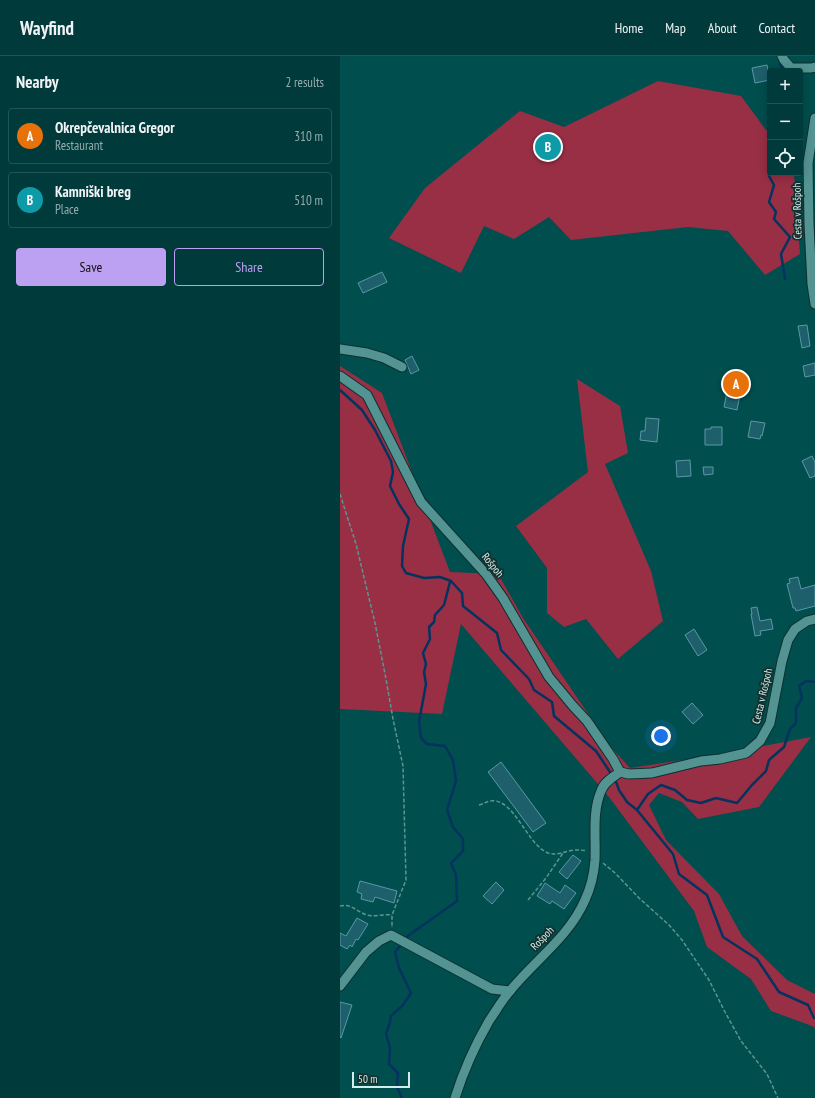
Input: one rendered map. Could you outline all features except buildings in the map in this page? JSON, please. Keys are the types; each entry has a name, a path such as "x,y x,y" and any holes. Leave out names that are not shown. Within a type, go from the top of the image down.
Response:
{"street":[{"path":"782,56 791,68 815,68"},
{"name":"Cesta v Rošpoh","path":"815,118 808,163 808,224 812,284 815,304"},
{"path":"340,349 367,353 384,358 402,367"},
{"name":"Rošpoh","path":"340,376 367,395 421,502 486,574 503,598 549,677 587,721 613,759 615,776 601,790 597,805 593,879 589,890 576,916 564,932 499,1005 476,1044 462,1074 454,1098"},
{"name":"Cesta v Rošpoh","path":"615,776 652,773 701,761 720,759 746,753 760,741 770,722 782,661 788,640 795,628 807,621 815,619"},
{"path":"340,986 366,952 379,941 394,936 492,989 510,991"},
{"path":"492,989 499,1005"}],"path":[{"path":"340,494 356,544 375,623 404,776 406,880 392,915 394,936"},
{"path":"479,806 492,801 497,801 505,805 514,814 533,841 542,850 551,854 574,850 595,855 609,867 682,940 709,980 741,1041 767,1074 778,1098"},
{"path":"528,900 546,878 563,853"},
{"path":"340,906 350,906 369,915 392,915"}],"shaded area":[{"path":"658,81 741,96 767,131 767,176 794,176 800,254 765,275 728,231 688,227 571,240 549,217 514,239 484,226 461,273 389,238 425,188 520,111 564,127"},
{"path":"340,366 382,393 450,572 498,574 523,618 610,746 630,768 702,757 720,756 811,737 759,807 698,819 682,802 659,793 649,805 666,840 719,894 742,936 787,980 815,994 815,1028 771,1011 751,979 707,947 694,911 609,797 461,624 442,714 340,709"},
{"path":"577,379 620,406 628,453 605,464 651,571 663,621 618,659 586,619 564,627 547,613 547,568 516,526 588,472"}],"waterway":[{"path":"779,60 782,68"},
{"path":"769,176 774,185 769,202 776,212 774,219 790,237 781,254 785,279"},
{"path":"340,390 362,410 375,430 391,461 393,472 390,486 409,519 403,546 402,566 406,573 424,578 440,577 451,581 462,593 463,606 497,633 501,650 529,679 534,690 552,702 554,716 596,751 612,775"},
{"path":"405,940 409,935 457,901 456,875 451,863 463,851 463,839 453,827 447,810 456,781 453,760 445,746 427,744 421,738 419,722 426,684 424,672 426,664 423,653 430,639 429,627 434,622 435,615 444,605 450,582"},
{"path":"637,810 648,794 661,785 675,790 687,800 701,803 716,798 737,803 766,771 769,760 784,747 790,729 796,723 796,708 802,698 799,686 806,681 815,682"},
{"path":"615,779 619,790 627,802 637,810 673,854 679,874 707,895 723,937 757,959 779,992 808,1005 815,1018"},
{"path":"402,944 395,952 399,968 411,993 403,1005 391,1016 386,1034 390,1048 389,1064 398,1073 397,1087 402,1098"}],"place":[{"name":"Kamniški breg","path":"548,147"},
{"name":"Okrepčevalnica Gregor","path":"736,384"}]}
